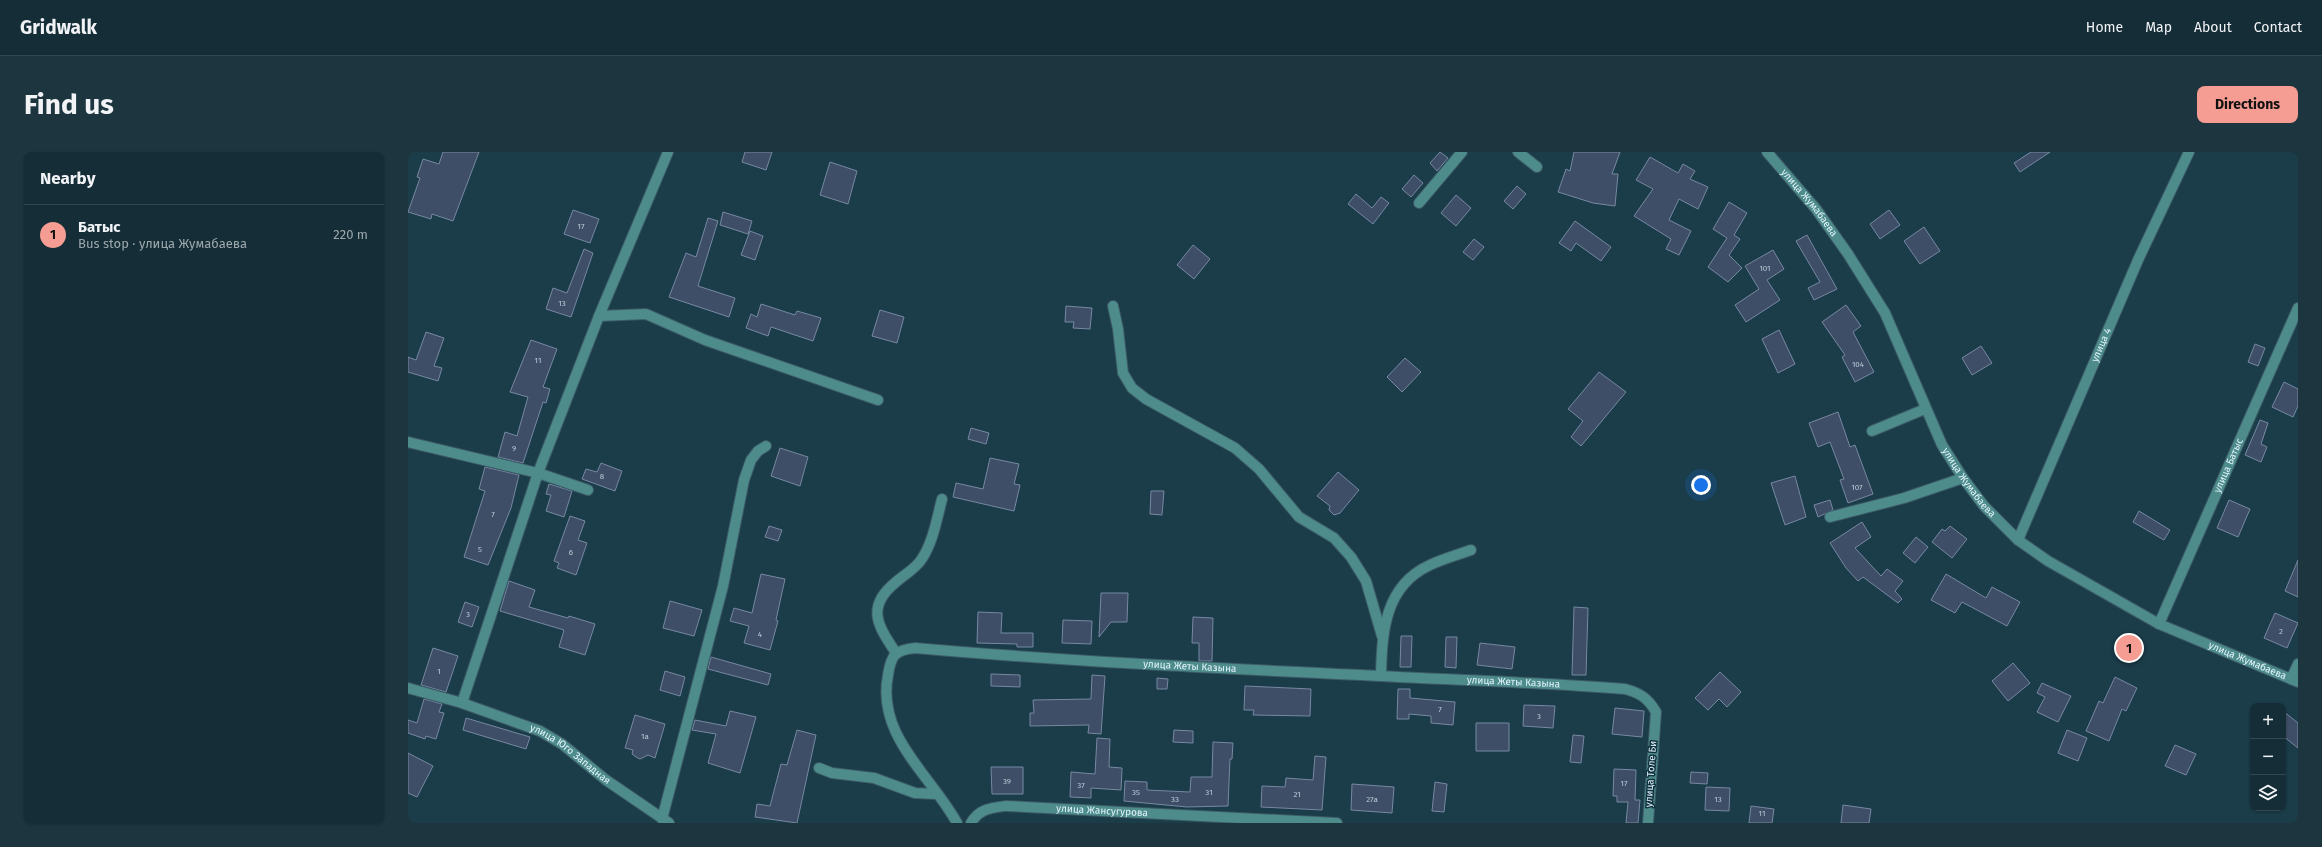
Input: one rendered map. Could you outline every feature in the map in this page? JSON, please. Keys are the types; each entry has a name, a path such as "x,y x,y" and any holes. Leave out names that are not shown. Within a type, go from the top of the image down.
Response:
{"street":[{"path":"462,703 538,473 599,316 668,152"},
{"path":"1419,203 1462,152"},
{"path":"1518,152 1537,167"},
{"name":"улица Жумабаева","path":"1767,152 1816,209 1848,254 1885,313 1942,445 1963,478 1984,506 2018,540 2048,561 2159,624 2295,681"},
{"name":"улица 4","path":"2018,540 2138,260 2189,152"},
{"path":"1113,306 1118,329 1123,373 1132,388 1146,399 1235,448 1259,469 1299,517 1334,538 1351,556 1366,581 1382,636"},
{"name":"улица Батыс","path":"2159,624 2294,326 2298,308"},
{"path":"599,316 646,314 704,340 878,400"},
{"path":"1872,431 1926,409"},
{"path":"408,442 538,473 588,490"},
{"path":"666,821 723,586 744,480 751,460 758,451 766,446"},
{"path":"1830,517 1904,498 1963,478"},
{"path":"942,499 928,546 920,561 894,583 879,601 876,610 882,633 896,653 893,658 886,686 886,702 891,725 904,748 957,823"},
{"path":"1381,676 1382,636 1394,595 1410,579 1429,566 1471,550"},
{"name":"улица Жеты Казына","path":"896,653 902,650 915,648 1036,658 1381,676 1534,682 1625,689 1639,693 1650,702 1656,712 1655,725"},
{"path":"2295,681 2298,664"},
{"name":"улица Юго Западная","path":"408,688 462,703 540,731 562,744 606,780 666,821"},
{"name":"улица Толе Би","path":"1648,823 1655,725"},
{"path":"819,768 832,773 874,778 915,793 936,794"},
{"name":"улица Жансугурова","path":"971,823 975,816 987,808 1006,806 1337,823"}],"building":[{"path":"443,152 479,152 453,221 432,214 431,219 408,212 420,178 417,177 423,159 439,164"},
{"path":"745,152 772,152 766,170 742,162"},
{"path":"1440,152 1448,158 1437,171 1430,163"},
{"path":"1574,152 1620,152 1612,174 1618,174 1615,206 1593,203 1558,192 1566,169 1570,171"},
{"path":"2031,152 2050,152 2020,172 2014,163"},
{"path":"1650,157 1678,173 1683,164 1695,171 1690,179 1708,187 1698,209 1679,199 1669,220 1691,231 1679,255 1666,249 1671,239 1634,216 1653,189 1636,180"},
{"path":"830,162 857,171 848,204 820,195"},
{"path":"1414,175 1423,183 1411,197 1402,189"},
{"path":"1517,186 1526,194 1513,209 1504,201"},
{"path":"1356,194 1372,208 1381,197 1389,203 1373,224 1348,204"},
{"path":"1456,195 1471,208 1456,226 1441,213"},
{"path":"1729,202 1747,213 1734,235 1740,239 1729,255 1742,268 1728,282 1708,267 1727,238 1713,229"},
{"path":"573,210 599,219 590,243 564,234"},
{"path":"1889,210 1900,225 1880,239 1870,224"},
{"path":"723,212 752,221 748,234 720,225"},
{"path":"708,218 718,221 698,286 735,298 729,317 669,297 686,253 696,257"},
{"path":"1575,221 1611,247 1601,261 1576,243 1571,251 1559,243"},
{"path":"1924,227 1940,251 1920,264 1904,241"},
{"path":"750,231 763,236 755,260 741,255"},
{"path":"1807,235 1837,289 1814,300 1808,288 1820,282 1796,241"},
{"path":"1474,239 1484,247 1473,260 1463,252"},
{"path":"1193,245 1210,259 1194,279 1177,265"},
{"path":"584,249 593,253 571,317 546,309 553,288 567,293"},
{"path":"1773,250 1784,269 1767,280 1780,300 1746,322 1735,305 1759,289 1745,266"},
{"path":"761,304 795,315 797,311 821,318 813,341 771,327 768,336 746,328 751,314 757,317"},
{"path":"1846,305 1861,326 1853,332 1874,372 1855,382 1842,357 1845,355 1822,322"},
{"path":"1066,306 1092,308 1090,329 1073,328 1074,322 1065,322"},
{"path":"880,310 904,317 897,343 872,336"},
{"path":"1779,330 1795,364 1778,373 1762,339"},
{"path":"426,332 444,338 434,366 442,368 438,381 408,372 408,357 416,360"},
{"path":"531,340 557,349 543,387 550,389 546,403 543,402 523,463 498,457 505,432 517,436 528,397 510,392"},
{"path":"2255,344 2265,348 2258,366 2248,362"},
{"path":"1981,346 1992,363 1972,375 1962,358"},
{"path":"1405,358 1421,372 1402,392 1387,377"},
{"path":"1599,372 1626,392 1581,446 1571,437 1583,421 1568,409"},
{"path":"2284,382 2298,389 2298,406 2293,417 2272,407"},
{"path":"1838,412 1850,447 1855,445 1873,494 1848,503 1840,480 1844,479 1830,442 1818,447 1809,423"},
{"path":"2260,420 2268,423 2261,444 2267,447 2261,462 2245,455"},
{"path":"971,428 989,433 986,444 968,439"},
{"path":"780,448 808,457 800,486 771,476"},
{"path":"990,458 1019,464 1014,484 1020,485 1014,511 953,497 956,483 983,489"},
{"path":"601,463 622,471 615,491 582,479 586,469 597,472"},
{"path":"485,467 519,475 511,508 488,565 464,557 485,491 479,489"},
{"path":"1338,472 1359,490 1340,513 1334,515 1329,510 1330,506 1317,496"},
{"path":"1795,476 1806,517 1785,525 1771,483"},
{"path":"549,484 572,491 564,517 546,511 551,495 546,494"},
{"path":"1151,491 1164,491 1162,515 1150,514"},
{"path":"1830,500 1833,510 1818,517 1814,505"},
{"path":"2229,500 2250,509 2238,537 2217,528"},
{"path":"2139,511 2170,530 2164,540 2133,522"},
{"path":"570,516 585,521 578,540 587,543 576,575 557,568 559,563 554,561"},
{"path":"1862,522 1871,537 1855,548 1881,576 1887,569 1903,581 1895,591 1902,599 1898,603 1863,577 1858,581 1846,568 1830,543"},
{"path":"769,526 782,530 778,541 765,537"},
{"path":"1950,526 1967,539 1952,558 1932,542 1942,529 1945,531"},
{"path":"1916,537 1928,547 1915,563 1903,553"},
{"path":"2298,560 2298,597 2285,591"},
{"path":"761,574 785,579 776,620 778,621 770,650 744,643 749,626 730,621 734,608 752,613"},
{"path":"1946,574 1986,598 1992,587 2020,602 2007,626 1962,602 1955,613 1931,600"},
{"path":"509,581 535,590 529,607 568,618 569,616 595,624 585,655 559,647 564,630 500,611"},
{"path":"1101,593 1128,593 1127,622 1111,622 1099,637"},
{"path":"670,601 702,610 694,636 663,628"},
{"path":"465,602 479,607 472,627 458,622"},
{"path":"1574,607 1588,608 1586,675 1572,675"},
{"path":"978,612 1002,613 1001,633 1033,633 1033,647 1017,647 1017,644 977,643"},
{"path":"2275,613 2298,623 2287,648 2264,638"},
{"path":"1193,617 1213,618 1212,661 1199,661 1199,643 1192,643"},
{"path":"1063,620 1092,621 1091,644 1062,643"},
{"path":"1401,636 1412,636 1411,667 1400,667"},
{"path":"1446,637 1457,637 1456,668 1445,667"},
{"path":"1480,643 1515,647 1512,669 1477,665"},
{"path":"433,648 458,656 446,692 421,685"},
{"path":"711,657 771,674 768,685 708,669"},
{"path":"2013,663 2030,683 2008,701 1992,681"},
{"path":"665,671 685,677 680,696 660,690"},
{"path":"1720,672 1741,692 1727,707 1719,699 1708,710 1695,698"},
{"path":"991,674 1020,675 1020,687 991,686"},
{"path":"1092,675 1105,676 1101,734 1088,733 1089,725 1030,726 1030,713 1034,713 1033,700 1091,699"},
{"path":"2115,677 2137,688 2126,711 2122,709 2109,741 2086,731 2099,701 2103,703"},
{"path":"1157,678 1168,679 1167,689 1157,689"},
{"path":"2042,683 2071,696 2058,722 2037,712 2045,697 2037,693"},
{"path":"1245,686 1311,689 1310,716 1253,715 1254,710 1244,710"},
{"path":"1398,689 1410,689 1410,698 1455,702 1453,725 1431,723 1431,716 1409,714 1409,719 1397,719"},
{"path":"424,699 442,704 439,712 444,713 436,739 426,736 425,739 408,733 408,720 417,723"},
{"path":"1524,705 1555,706 1553,728 1523,726"},
{"path":"1615,708 1644,711 1642,737 1612,734"},
{"path":"730,711 756,717 740,773 708,763 716,734 692,730 695,720 726,726"},
{"path":"2286,713 2298,723 2298,748 2286,738"},
{"path":"635,715 665,724 655,758 648,755 640,759 632,754 633,750 625,748"},
{"path":"466,718 530,737 526,749 463,730"},
{"path":"1476,723 1509,723 1509,751 1476,751"},
{"path":"797,730 816,735 797,823 755,817 757,804 770,806 781,764 787,765"},
{"path":"1174,730 1193,731 1193,743 1173,742"},
{"path":"2067,730 2087,738 2078,761 2058,753"},
{"path":"1573,735 1584,736 1581,763 1570,762"},
{"path":"1097,738 1110,739 1109,767 1122,768 1121,790 1091,788 1091,798 1070,797 1071,772 1095,774"},
{"path":"1213,742 1233,743 1232,759 1230,759 1228,806 1187,807 1124,801 1125,781 1147,782 1147,790 1190,792 1191,777 1212,777"},
{"path":"2175,745 2196,754 2186,775 2165,766"},
{"path":"408,753 433,766 417,797 408,793"},
{"path":"1315,756 1326,757 1322,810 1261,807 1262,786 1285,787 1286,778 1313,780"},
{"path":"991,767 1023,767 1023,794 992,794"},
{"path":"1614,769 1636,770 1635,800 1640,800 1638,823 1626,823 1628,802 1617,802 1617,796 1613,796"},
{"path":"1691,772 1708,773 1707,784 1690,783"},
{"path":"1435,782 1447,784 1444,812 1432,811"},
{"path":"1352,784 1394,787 1392,813 1351,810"},
{"path":"1706,787 1730,788 1729,811 1705,810"},
{"path":"1843,805 1871,809 1869,823 1841,823"},
{"path":"1751,806 1774,809 1772,823 1749,823"}],"place":[{"name":"Батыс","path":"2129,648"}]}
